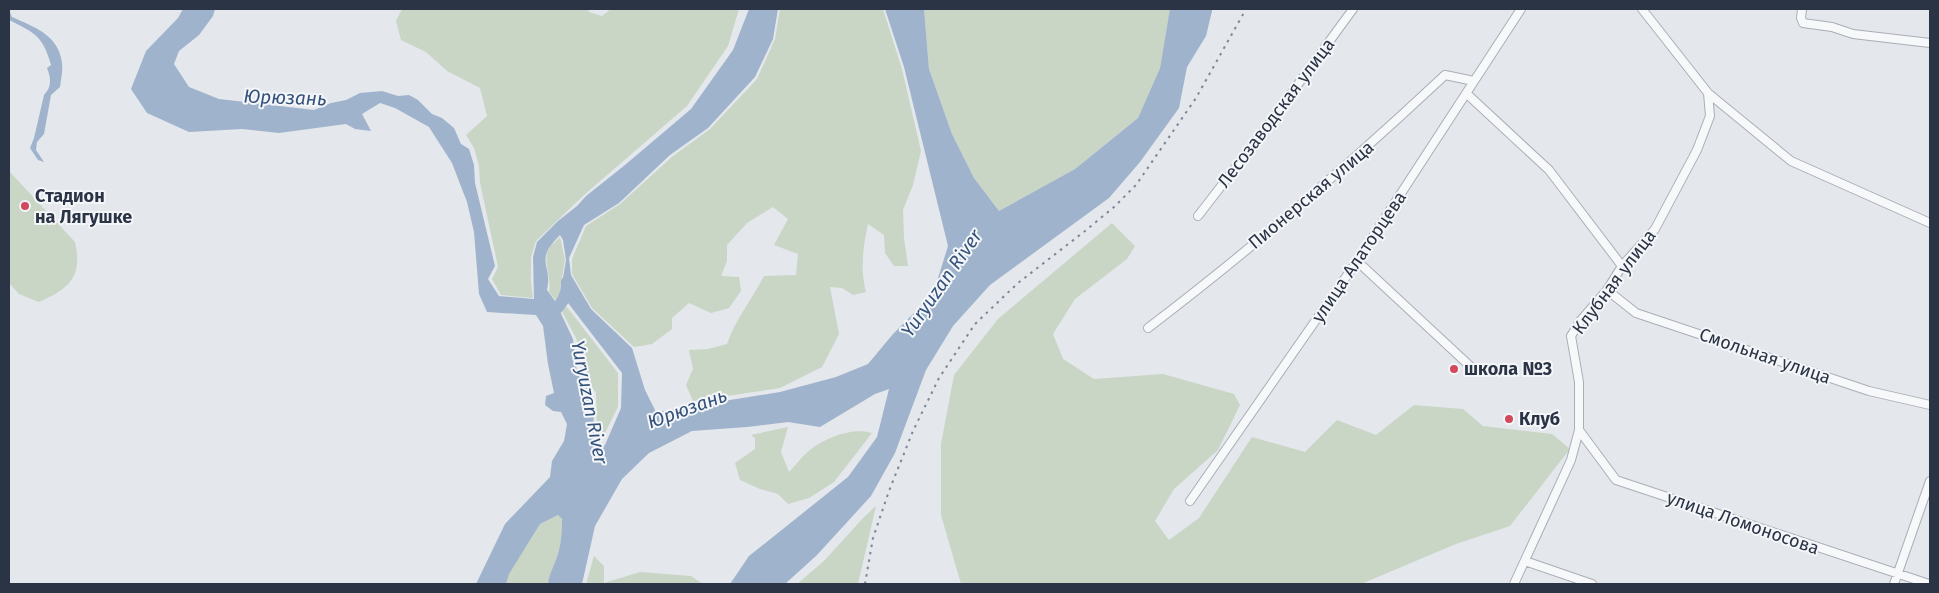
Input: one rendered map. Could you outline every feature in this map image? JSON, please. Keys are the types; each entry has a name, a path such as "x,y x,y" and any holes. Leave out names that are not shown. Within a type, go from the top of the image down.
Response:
{"street":[{"name":"Лесозаводская улица","path":"1198,216 1354,9"},
{"name":"улица Алаторцева","path":"1190,501 1357,261 1521,9"},
{"path":"1642,9 1708,93 1791,161 1930,223"},
{"path":"1800,9 1804,22 1832,27 1853,34 1930,43"},
{"name":"Пионерская улица","path":"1148,328 1197,291 1312,196 1378,139 1445,75 1474,81"},
{"name":"Клубная улица","path":"1514,584 1571,460 1579,430 1580,382 1571,336 1580,320 1607,290 1622,266 1655,229 1696,150 1710,116 1708,93"},
{"path":"1467,94 1549,170 1583,212 1622,266"},
{"path":"1357,261 1471,367"},
{"name":"Смольная улица","path":"1607,290 1636,313 1869,392 1930,405"},
{"name":"улица Ломоносова","path":"1579,430 1616,480 1929,584"},
{"path":"1894,584 1930,481"},
{"path":"1524,561 1592,584"}],"green space":[{"path":"402,9 588,9 589,12 602,16 611,9 739,9 728,46 687,106 584,195 536,241 531,257 533,298 501,295 492,279 498,267 480,183 479,166 474,148 466,135 487,116 480,88 447,71 426,52 401,40 396,21"},
{"path":"780,9 883,9 902,69 921,151 913,185 903,210 908,266 894,266 885,253 884,235 868,224 863,258 866,292 853,295 842,288 830,287 839,334 822,367 780,388 693,401 686,385 693,369 689,350 708,349 727,344 739,318 764,276 796,275 798,254 774,245 788,219 773,207 747,223 727,245 727,261 721,276 739,277 741,291 729,308 711,313 689,303 672,318 672,329 652,344 634,347 592,308 572,274 572,259 586,226 620,204 673,156 710,129 757,79 775,39"},
{"path":"924,9 1170,9 1170,11 1160,68 1138,118 1075,169 999,211 974,178 952,134 929,69"},
{"name":"Cтадион на Лягушке","path":"9,171 75,242 77,264 71,280 66,287 39,302 19,294 9,283"},
{"path":"1112,223 1135,246 1127,259 1075,299 1053,334 1063,359 1094,379 1163,374 1234,394 1240,405 1218,450 1174,489 1155,521 1169,540 1199,518 1252,437 1305,452 1337,420 1376,435 1414,405 1463,409 1483,426 1552,434 1570,449 1510,526 1456,544 1361,584 961,584 941,515 941,444 954,375 998,319"},
{"path":"560,237 565,260 560,289 562,299 557,302 549,292 546,258 550,247"},
{"path":"567,307 618,373 618,407 600,443 597,436 596,393 582,373 577,340 561,310"},
{"path":"788,427 781,452 789,472 808,451 832,437 857,431 872,433 834,482 809,498 788,504 778,494 760,489 740,480 735,463 755,449 755,438 751,435"},
{"path":"876,506 858,584 797,584 824,561"},
{"path":"558,515 562,519 560,543 548,584 506,584 508,574 540,524"},
{"path":"594,556 604,566 604,583 640,572 691,576 703,584 586,584"}],"water":[{"name":"Юрюзань","path":"183,9 215,9 213,16 199,35 179,51 174,64 189,87 219,99 314,110 331,103 346,100 360,93 382,91 398,96 409,95 418,100 432,114 442,118 454,128 461,144 469,149 474,165 475,183 495,266 488,279 499,296 534,299 533,257 537,242 586,196 691,109 733,50 749,9 778,9 773,39 755,77 708,128 670,155 619,203 584,225 569,258 571,275 591,309 632,348 645,390 656,412 780,392 836,377 868,364 893,334 933,294 948,246 904,67 885,9 924,9 929,69 952,134 974,178 999,211 1075,169 1138,118 1160,68 1170,9 1212,9 1206,36 1187,67 1179,108 1140,162 1109,198 990,285 953,326 926,370 895,453 871,496 817,555 785,584 730,584 749,556 848,477 877,437 889,389 875,394 820,427 788,422 692,431 649,453 622,479 595,526 582,584 548,584 560,543 562,519 558,515 540,524 509,574 506,584 476,584 505,524 550,477 552,461 564,441 567,424 561,412 553,411 545,405 546,396 554,393 543,326 536,315 487,312 479,294 474,232 467,202 452,163 429,127 395,108 380,103 362,114 371,131 355,129 346,124 279,133 242,129 189,132 147,113 131,89 146,51 178,18","holes":["560,235 563,240 566,260 561,290 568,303 622,373 621,408 605,445 600,448 594,436 593,394 589,385 577,374 573,339 555,301 547,290 547,251"]},
{"path":"9,10 12,17 44,33 56,45 60,53 62,72 60,87 51,95 44,134 37,142 36,150 44,162 38,160 30,148 44,95 50,86 47,68 51,65 41,41 32,32 9,20"}],"waterway":[{"name":"Yuryuzan River","path":"555,322 553,312 564,298 567,282"}],"railway":[{"path":"865,584 873,538 889,491 913,431 939,378 975,324 1018,283 1114,207 1136,185 1196,98 1246,9"}],"place":[{"name":"Cтадион на Лягушке","path":"25,206"},
{"name":"школа №3","path":"1454,369"},
{"name":"Клуб","path":"1509,419"}]}
